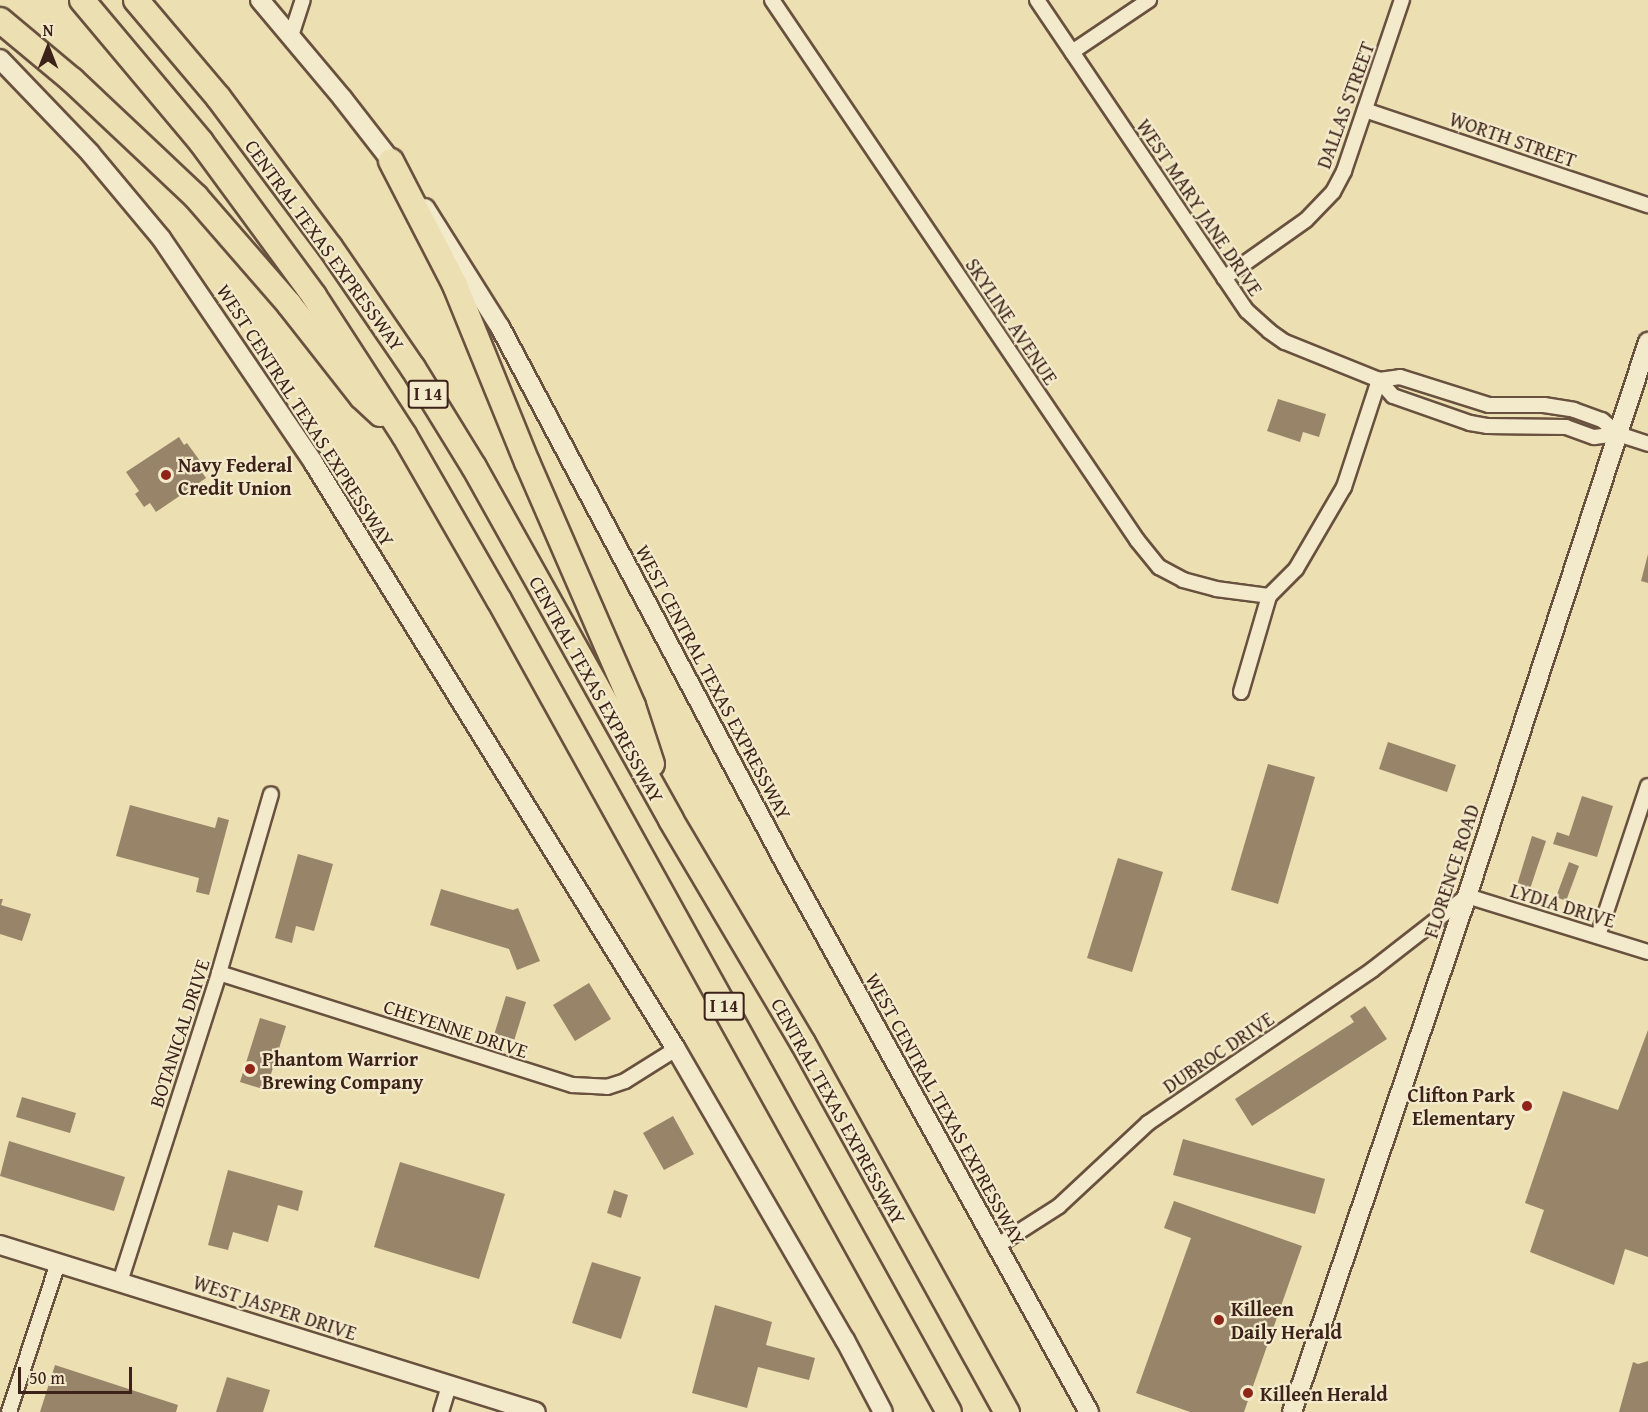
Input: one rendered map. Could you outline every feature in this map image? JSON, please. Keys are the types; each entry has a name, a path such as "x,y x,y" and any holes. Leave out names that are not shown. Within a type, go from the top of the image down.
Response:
{"highway":[{"name":"CENTRAL TEXAS EXPRESSWAY","path":"82,0 201,142 233,184 315,296 404,435 499,600 949,1412"},
{"name":"CENTRAL TEXAS EXPRESSWAY","path":"136,0 218,98 323,237 413,368 474,467 671,820 803,1043 1007,1412"},
{"path":"0,20 72,80 196,197 289,304 362,397 404,435"},
{"path":"391,161 455,285 527,462 633,706 671,820"}],"main road":[{"name":"WEST CENTRAL TEXAS EXPRESSWAY","path":"260,0 391,161 440,229 506,338 751,800 995,1246 1089,1412"},
{"name":"WEST CENTRAL TEXAS EXPRESSWAY","path":"0,59 90,153 161,238 218,318 320,472 676,1049 845,1340 884,1412"},
{"name":"FLORENCE ROAD","path":"1292,1412 1467,896 1648,342"},
{"name":"WEST JASPER DRIVE","path":"0,1245 536,1412"}],"street":[{"path":"291,36 303,0"},
{"name":"SKYLINE AVENUE","path":"771,0 1130,530 1159,567 1194,583 1240,593 1269,596"},
{"name":"WEST MARY JANE DRIVE","path":"1037,0 1247,311 1285,342 1379,380 1393,396 1432,411 1487,426 1566,427 1594,437 1618,434"},
{"path":"1072,52 1149,0"},
{"name":"DALLAS STREET","path":"1224,278 1306,220 1333,192 1344,171 1402,0"},
{"name":"WORTH STREET","path":"1365,110 1648,205"},
{"name":"WEST MARY JANE DRIVE","path":"1379,380 1400,377 1489,405 1544,405 1574,411 1602,420 1618,434 1648,444"},
{"path":"1241,692 1269,596 1296,569 1344,488 1379,380"},
{"path":"1487,426 1489,405"},
{"path":"1598,936 1648,786"},
{"name":"BOTANICAL DRIVE","path":"120,1282 219,973 271,794"},
{"name":"DUBROC DRIVE","path":"995,1246 1059,1206 1148,1123 1372,970 1467,896"},
{"name":"LYDIA DRIVE","path":"1467,896 1648,952"},
{"name":"CHEYENNE DRIVE","path":"219,973 573,1085 607,1087 625,1081 676,1049"},
{"path":"9,1412 58,1263"},
{"path":"441,1412 449,1385"}],"building":[{"path":"1278,399 1326,414 1319,437 1303,432 1300,442 1267,431"},
{"name":"Navy Federal Credit Union","path":"179,437 184,445 187,443 200,461 196,464 206,478 156,512 150,503 144,507 135,494 139,491 126,472"},
{"path":"1648,554 1648,583 1641,581"},
{"path":"1388,742 1456,765 1447,792 1379,769"},
{"path":"1268,764 1315,777 1278,904 1231,890"},
{"path":"1582,796 1613,806 1597,857 1553,844 1557,832 1569,836"},
{"path":"130,805 215,828 218,817 229,820 209,895 196,892 199,878 116,856"},
{"path":"1532,836 1546,841 1530,889 1517,885"},
{"path":"298,854 333,864 314,931 296,926 292,943 275,938"},
{"path":"1118,858 1163,872 1132,972 1087,958"},
{"path":"1569,862 1579,866 1566,901 1556,897"},
{"path":"441,889 513,910 518,908 540,961 517,970 509,949 430,925"},
{"path":"0,899 3,899 1,905 31,914 22,941 0,934"},
{"path":"589,983 611,1019 575,1041 553,1005"},
{"path":"506,996 526,1002 514,1041 494,1035"},
{"path":"1365,1006 1387,1039 1252,1126 1235,1099 1354,1022 1350,1016"},
{"path":"260,1018 286,1026 266,1090 240,1082"},
{"path":"1648,1030 1648,1257 1625,1249 1614,1285 1530,1252 1544,1210 1525,1203 1563,1091 1618,1110"},
{"path":"22,1097 76,1113 70,1133 16,1117"},
{"path":"673,1116 694,1154 664,1170 643,1133"},
{"path":"1183,1139 1325,1179 1315,1214 1173,1175"},
{"path":"9,1141 125,1177 114,1211 0,1176"},
{"path":"400,1162 505,1194 479,1279 374,1247"},
{"path":"228,1170 303,1191 298,1211 278,1205 268,1242 233,1232 228,1250 208,1245"},
{"path":"614,1190 628,1195 621,1218 607,1213"},
{"name":"Killeen Daily Herald","path":"1174,1201 1302,1246 1244,1412 1190,1412 1136,1393 1191,1238 1164,1228"},
{"path":"592,1262 641,1277 621,1339 572,1323"},
{"path":"715,1305 772,1322 766,1345 815,1358 809,1380 758,1367 747,1408 692,1393"},
{"path":"1648,1361 1648,1412 1619,1412 1633,1362 1638,1364"},
{"path":"55,1365 178,1405 176,1412 40,1412"},
{"path":"227,1377 270,1390 263,1412 216,1412"}],"place":[{"name":"Navy Federal Credit Union","path":"166,475"},
{"name":"Phantom Warrior Brewing Company","path":"250,1069"},
{"name":"Clifton Park Elementary","path":"1527,1106"},
{"name":"Killeen Daily Herald","path":"1219,1320"},
{"name":"Killeen Herald","path":"1248,1393"}]}
